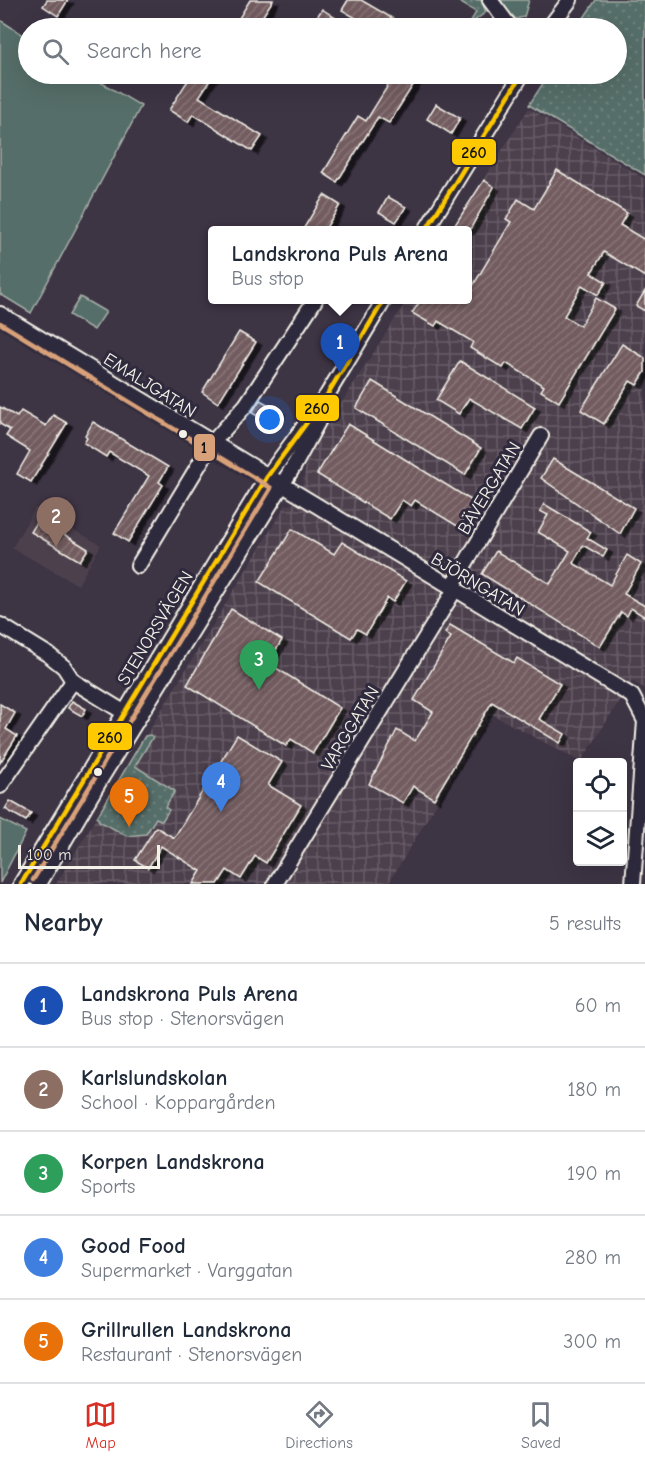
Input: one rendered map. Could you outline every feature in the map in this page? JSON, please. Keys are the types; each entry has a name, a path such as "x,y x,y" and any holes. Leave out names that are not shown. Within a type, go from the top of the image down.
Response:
{"street":[{"path":"490,0 504,18"},
{"path":"556,18 570,0"},
{"path":"429,226 516,84"},
{"path":"138,566 212,443 246,405 312,304"},
{"name":"STENORSVÄGEN","path":"21,884 267,477 327,395 382,304"},
{"name":"EMALJGATAN","path":"0,314 282,486"},
{"name":"STENORSVÄGEN","path":"39,884 137,720 282,486 319,420 327,395"},
{"name":"BÄVERGATAN","path":"454,591 456,579 541,436"},
{"name":"BJÖRNGATAN","path":"282,486 626,692 638,703 645,721"},
{"name":"VARGGATAN","path":"276,884 454,591"},
{"path":"0,625 50,655 64,667 73,681 137,720"},
{"path":"0,786 73,681"},
{"path":"633,884 645,721"}],"shaded area":[{"path":"529,108 645,179 645,689 632,681 584,758 574,758 491,714 388,884 56,884 285,506 295,503 305,492 302,488 307,457 404,304 472,304 472,226 454,226"},
{"path":"35,508 101,545 78,585 12,548"}],"green space":[{"path":"456,0 481,0 486,12 478,18 473,18 476,12"},
{"path":"496,0 529,0 524,17 515,18"},
{"path":"596,0 645,0 645,175 529,105 543,84 627,84 627,18 584,18"},
{"path":"0,20 18,32 18,84 104,84 141,106 31,313 0,294"},
{"path":"80,297 106,312 94,330 69,315"},
{"path":"145,736 153,737 135,766 175,791 165,807 169,810 162,821 156,818 146,834 127,836 99,821 97,817"},
{"path":"0,819 26,832 0,883"}],"building":[{"path":"47,0 68,0 58,16 43,6"},
{"path":"250,0 273,0 261,18 239,18"},
{"path":"348,0 361,0 392,18 356,18 342,10"},
{"path":"322,9 336,18 316,18"},
{"path":"186,84 207,84 199,97 262,136 252,151 193,114 188,122 169,110"},
{"path":"389,84 414,84 389,123 378,117 337,182 323,173 358,116 366,121"},
{"path":"436,104 460,118 451,134 427,119"},
{"path":"557,170 627,213 620,225 645,240 645,277 604,252 591,273 606,282 598,295 582,285 564,316 580,326 596,298 615,309 559,402 541,391 544,386 506,363 503,368 470,348 473,342 438,321 435,326 412,313 418,304 472,304 472,287 511,222 506,219 518,199 534,209"},
{"path":"484,180 494,187 472,226 454,226"},
{"path":"324,195 340,205 327,226 305,226"},
{"path":"388,197 406,207 396,222 379,212"},
{"path":"645,291 645,311 636,306"},
{"path":"239,332 256,342 218,403 202,392"},
{"path":"622,344 645,358 645,372 637,385 630,381 604,424 581,410"},
{"path":"460,361 535,407 522,429 469,398 459,414 436,400"},
{"path":"372,381 481,448 465,475 356,408"},
{"path":"260,400 280,411 273,424 252,413"},
{"path":"0,407 17,417 21,411 46,426 53,415 67,423 31,482 17,474 30,451 6,436 10,430 0,424"},
{"path":"93,422 168,467 159,482 163,485 128,542 114,533 149,476 109,452 106,457 84,443 87,438 85,436"},
{"path":"348,424 474,502 459,527 415,500 411,506 402,500 390,519 317,474"},
{"path":"553,459 634,508 620,534 541,478"},
{"path":"544,504 591,532 587,538 607,550 603,557 583,545 573,563 610,585 627,555 641,564 624,594 645,606 645,617 631,608 627,616 621,612 600,647 482,574 496,551 550,584 570,551 538,532 548,515 540,511"},
{"path":"39,519 88,549 80,561 31,532"},
{"path":"292,529 334,554 342,542 406,581 393,602 387,598 366,634 357,629 351,638 259,582"},
{"path":"231,609 282,640 268,663 340,708 313,753 291,739 286,746 187,685"},
{"path":"450,625 514,663 517,658 560,684 539,719 565,734 560,743 492,702 434,799 413,786 403,803 369,784 397,730 415,741 433,712 414,700 451,637 445,633"},
{"path":"72,701 86,709 82,716 68,708"},
{"path":"0,704 15,713 6,729 17,736 0,763"},
{"path":"237,735 282,762 268,785 301,805 266,863 255,856 241,879 227,870 218,884 193,884 201,871 161,846 148,868 135,860 156,827 174,838"},
{"path":"10,801 31,813 26,821 5,809"}],"transit line":[{"name":"260","path":"428,226 516,84"},
{"name":"260","path":"21,884 267,477 327,395 382,304"},
{"name":"1","path":"0,323 271,488 33,880"}],"place":[{"name":"Landskrona Puls Arena","path":"340,373"},
{"name":"Karlslundskolan","path":"56,547"},
{"name":"Korpen Landskrona","path":"259,690"},
{"name":"Good Food","path":"221,812"},
{"name":"Grillrullen Landskrona","path":"129,827"}]}
